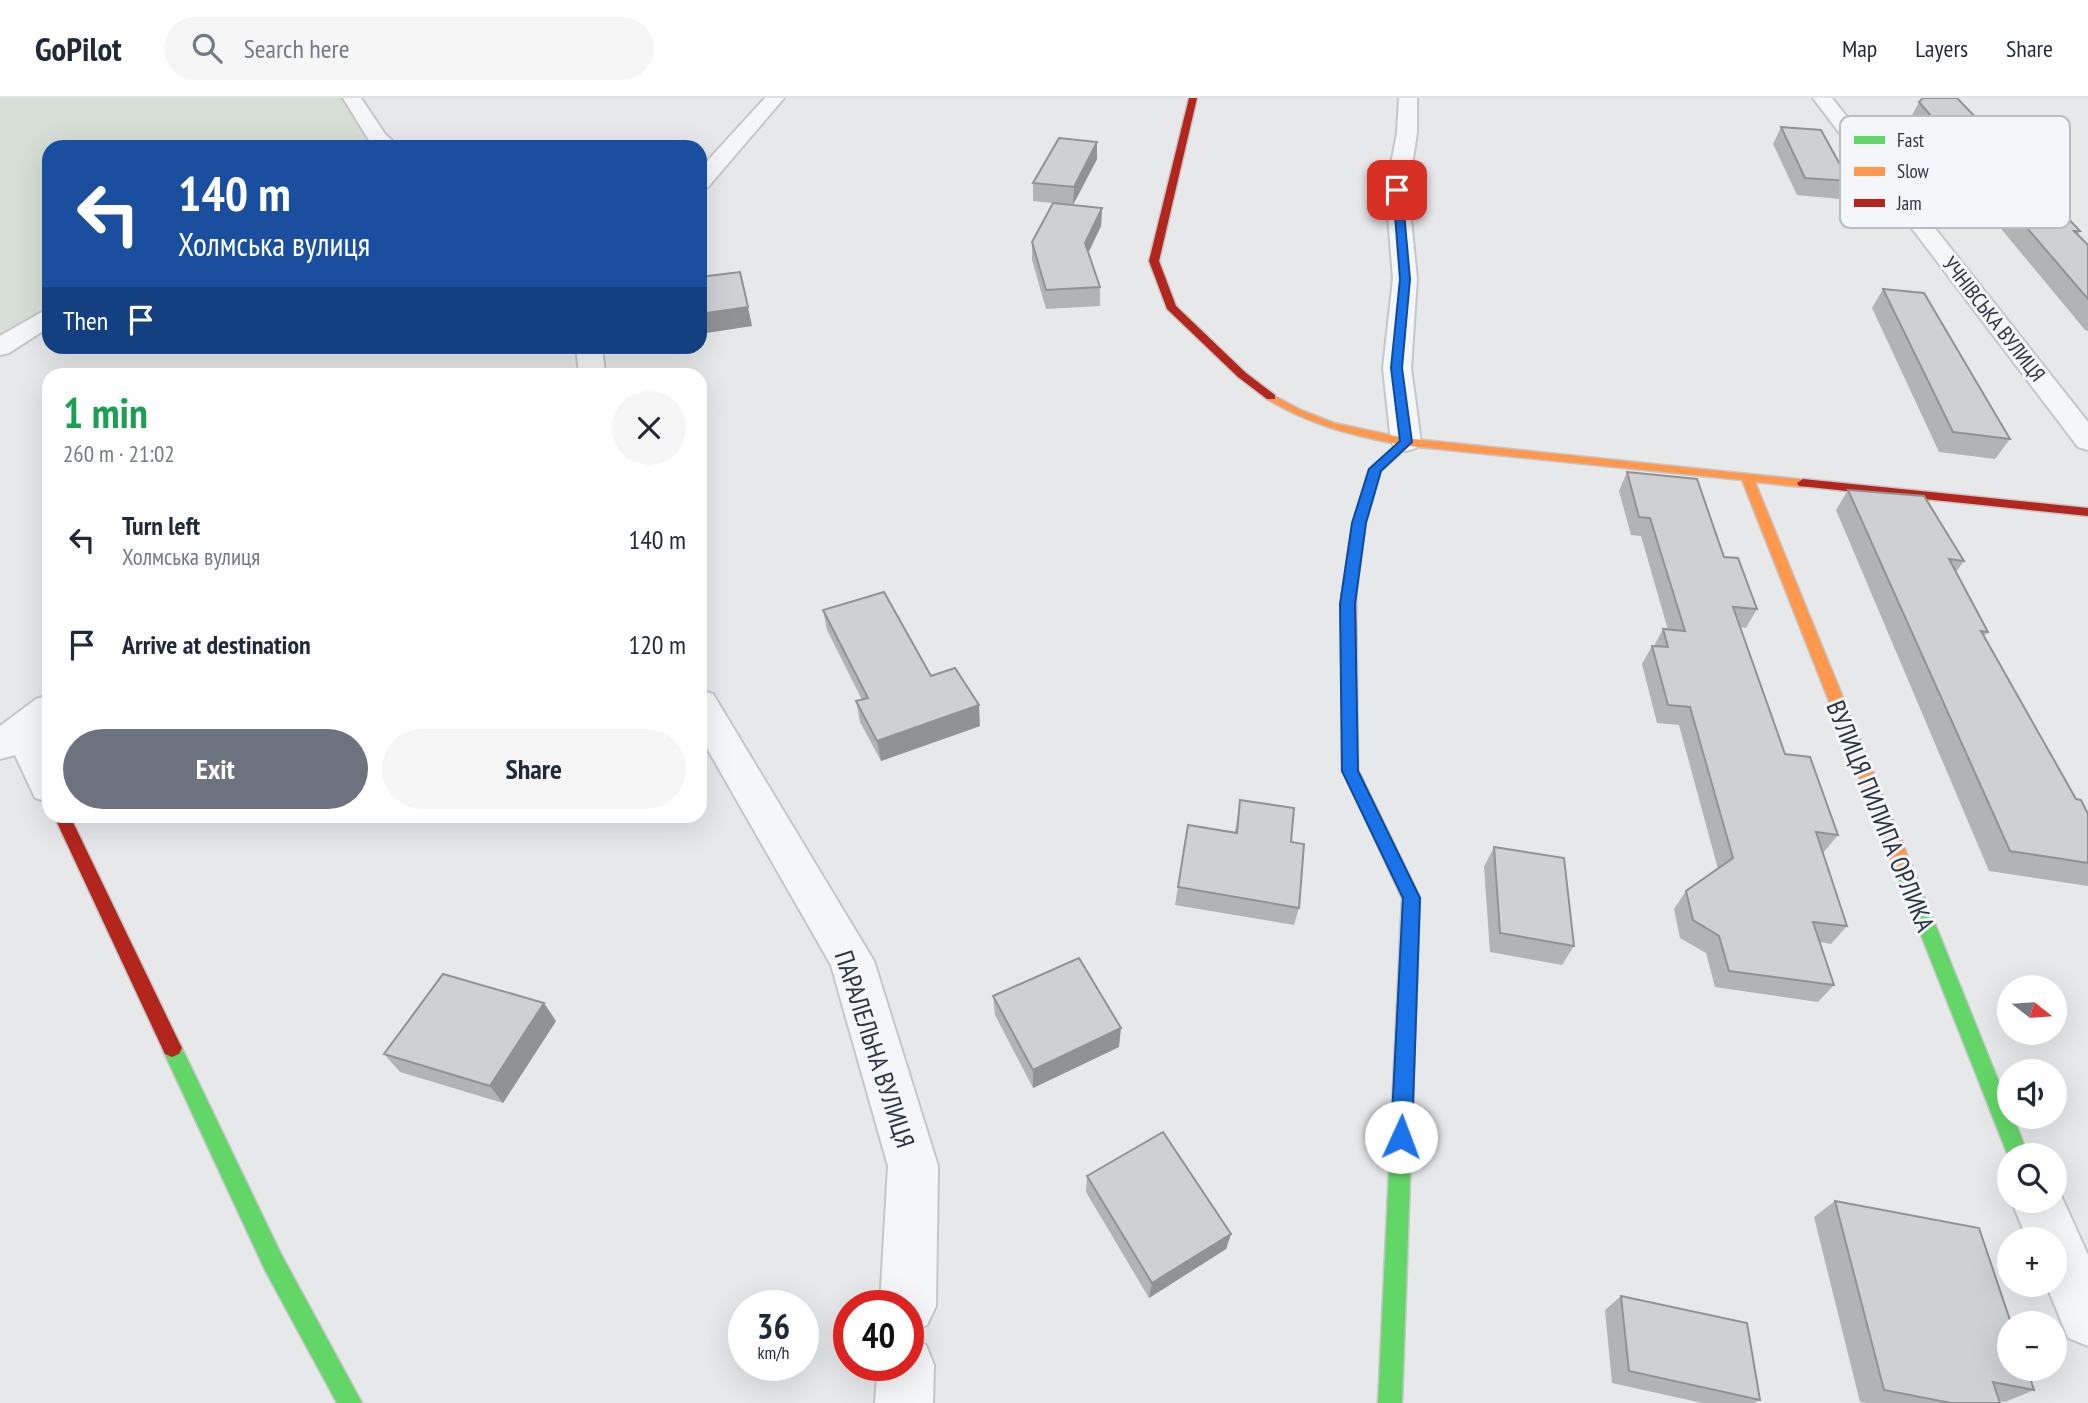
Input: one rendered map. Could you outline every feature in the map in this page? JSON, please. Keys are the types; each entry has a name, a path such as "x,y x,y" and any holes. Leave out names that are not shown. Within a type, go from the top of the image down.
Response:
{"street":[{"path":"352,98 381,140"},
{"path":"707,174 775,98"},
{"path":"1193,98 1154,261 1171,307 1242,375 1286,409 1320,423 1406,442 2088,512"},
{"path":"1406,442 1397,368 1405,279 1397,190 1407,133 1408,98"},
{"name":"УЧНІВСЬКА ВУЛИЦЯ","path":"1822,98 1840,121"},
{"name":"УЧНІВСЬКА ВУЛИЦЯ","path":"1923,228 2088,441"},
{"path":"0,347 42,320"},
{"path":"1390,1403 1411,898 1350,771 1348,604 1359,523 1375,469 1406,442"},
{"name":"ВУЛИЦЯ ПИЛИПА ОРЛИКА","path":"1747,477 2013,1143"},
{"name":"ПАРАЛЕЛЬНА ВУЛИЦЯ","path":"707,715 852,961 913,1166 909,1290"},
{"path":"24,728 42,770"},
{"path":"65,823 273,1262 350,1403"},
{"path":"2067,1270 2088,1318"},
{"path":"904,1403 905,1381"}],"shaded area":[{"path":"0,98 352,98 377,138 42,140 42,320 0,347"}],"building":[{"path":"1923,98 1957,98 1974,116 1931,116 1919,102"},
{"path":"1781,127 1821,130 1840,165 1840,180 1805,178"},
{"path":"1059,138 1097,142 1074,187 1033,183"},
{"path":"1053,203 1102,208 1085,243 1100,287 1046,290 1032,242"},
{"path":"2070,220 2080,231 2074,231 2088,245 2088,299 2027,228 2070,228"},
{"path":"740,272 748,307 707,313 707,276"},
{"path":"1883,289 1924,293 2010,439 1953,432"},
{"path":"1627,472 1697,479 1724,557 1738,558 1757,609 1733,607 1785,754 1810,757 1838,835 1816,832 1847,926 1813,922 1834,985 1729,971 1719,936 1693,920 1686,891 1733,858 1690,707 1668,705 1652,646 1668,647 1663,629 1685,631 1650,518 1639,517"},
{"path":"1848,490 1924,496 1964,561 1949,559 1988,632 1981,631 2076,799 2081,800 2088,814 2088,863 2010,851"},
{"path":"884,592 931,676 955,668 979,705 877,741 856,701 868,698 823,610"},
{"path":"1240,800 1294,808 1291,842 1304,844 1299,908 1178,887 1188,825 1237,833"},
{"path":"1494,847 1564,858 1574,946 1500,933"},
{"path":"1079,958 1121,1028 1033,1070 993,996"},
{"path":"443,974 544,1003 490,1086 384,1054"},
{"path":"1163,1132 1231,1234 1152,1283 1087,1176"},
{"path":"1835,1201 1979,1228 1997,1281 1997,1297 2002,1297 2007,1311 1997,1311 1997,1381 2031,1381 2034,1390 1993,1382 2000,1403 1951,1403 1884,1390"},
{"path":"1621,1296 1747,1323 1760,1400 1629,1371"}],"traffic: fast":[{"path":"1367,805 1411,898 1390,1403"},
{"path":"1906,874 2013,1143"},
{"path":"172,1048 273,1262 350,1403"}],"traffic: slow":[{"path":"1271,397 1297,413 1329,425 1404,442 1803,483"},
{"path":"1349,594 1359,523 1375,469 1406,442"},
{"path":"1747,477 1906,874"}],"traffic: jam":[{"path":"1193,98 1154,261 1171,307 1242,375 1271,397"},
{"path":"1803,483 2088,512"},
{"path":"1349,594 1350,770 1367,805"},
{"path":"65,823 172,1048"}],"route":[{"path":"1397,190 1405,279 1397,368 1406,442 1375,469 1359,523 1348,604 1350,771 1411,898 1401,1137"}]}
